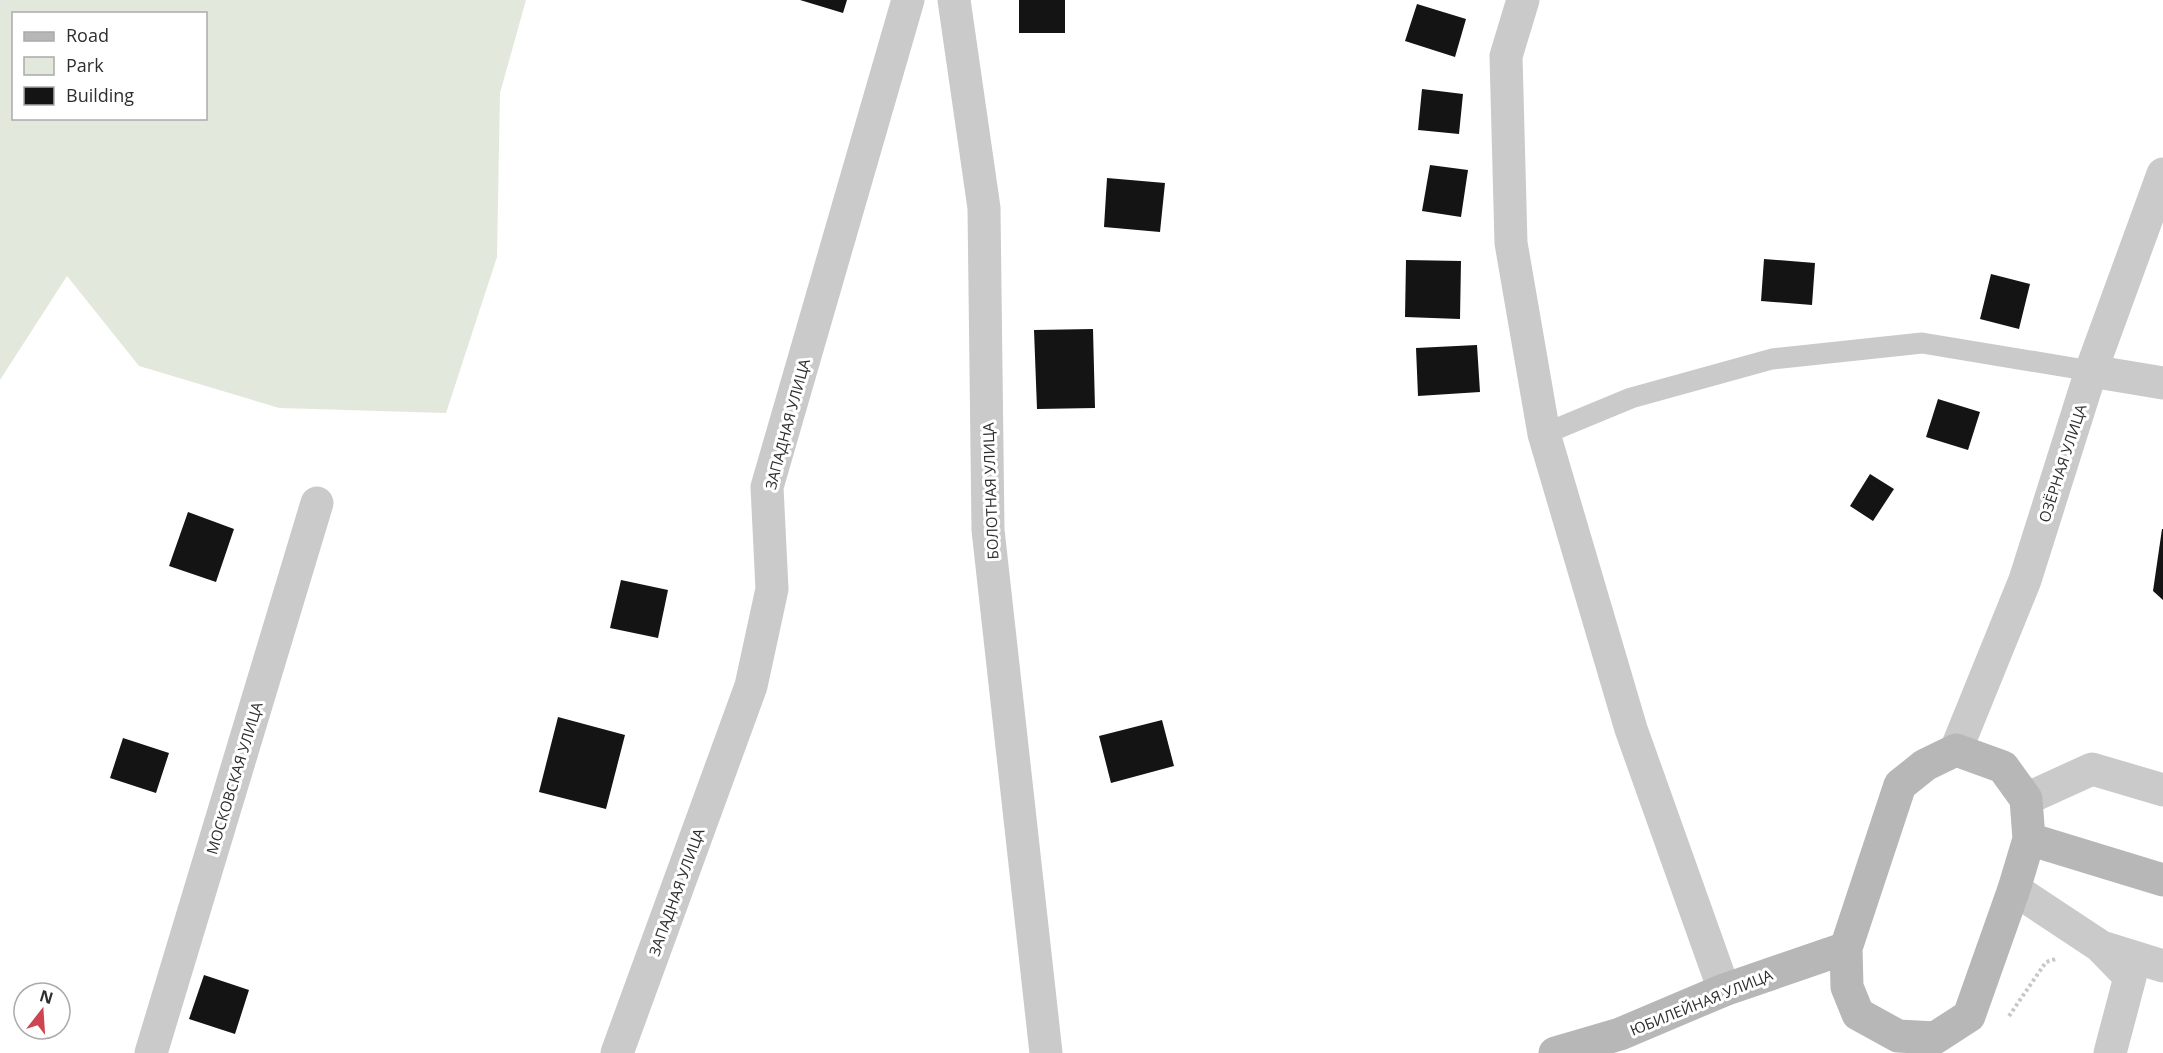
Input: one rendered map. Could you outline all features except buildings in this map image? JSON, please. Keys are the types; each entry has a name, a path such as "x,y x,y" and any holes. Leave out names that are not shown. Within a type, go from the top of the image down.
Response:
{"main road":[{"path":"1956,750 2003,767 2026,799 2029,839 2014,889 1969,1016 1935,1038 1896,1044 1858,1014 1847,987 1846,948 1900,785 1925,765 1956,750"},
{"path":"2029,839 2163,880"},
{"name":"ЮБИЛЕЙНАЯ УЛИЦА","path":"1555,1053 1620,1034 1724,990 1846,948"}],"street":[{"name":"ЗАПАДНАЯ УЛИЦА","path":"617,1053 751,686 772,589 767,488 908,0"},
{"name":"БОЛОТНАЯ УЛИЦА","path":"954,0 984,208 988,530 1046,1053"},
{"path":"1523,0 1506,56 1511,243 1544,434 1632,729 1724,990"},
{"name":"ОЗЁРНАЯ УЛИЦА","path":"1956,750 2025,580 2091,371 2163,174"},
{"path":"2091,371 2163,384"},
{"name":"МОСКОВСКАЯ УЛИЦА","path":"151,1053 317,503"},
{"path":"2026,799 2092,769 2163,790"},
{"path":"2014,889 2100,946 2130,977 2110,1053"},
{"path":"2100,946 2163,966"}],"lane":[{"path":"1544,434 1631,398 1772,358 1922,343 2091,371"}],"path":[{"path":"2007,1019 2046,962 2100,946"}],"green space":[{"path":"0,0 526,0 500,93 497,257 446,413 279,408 139,366 67,276 0,380"}]}
